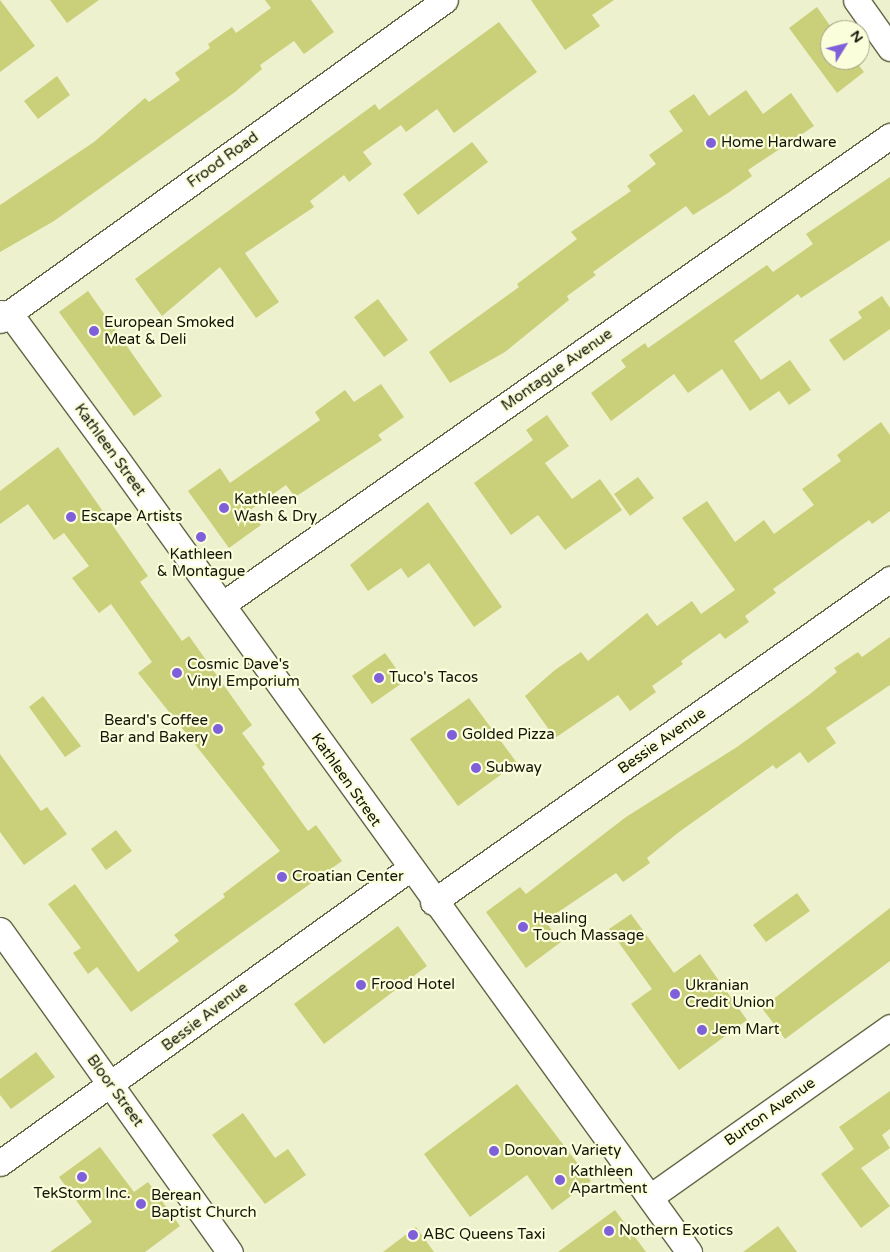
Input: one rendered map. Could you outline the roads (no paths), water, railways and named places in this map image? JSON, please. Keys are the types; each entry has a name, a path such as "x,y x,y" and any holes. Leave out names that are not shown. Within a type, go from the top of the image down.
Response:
{"street":[{"name":"Frood Road","path":"3,316 444,0"},
{"path":"856,0 890,48"},
{"name":"Montague Avenue","path":"223,604 890,136"},
{"name":"Kathleen Street","path":"3,316 223,604 409,869 689,1252"},
{"name":"Bessie Avenue","path":"433,902 890,579"},
{"name":"Bessie Avenue","path":"0,1163 409,869"},
{"name":"Bloor Street","path":"0,930 230,1252"},
{"name":"Burton Avenue","path":"650,1197 890,1027"}],"place":[{"name":"Home Hardware","path":"711,143"},
{"name":"European Smoked Meat & Deli","path":"94,331"},
{"name":"Kathleen Wash & Dry","path":"224,508"},
{"name":"Escape Artists","path":"71,517"},
{"name":"Kathleen & Montague","path":"201,537"},
{"name":"Cosmic Dave's Vinyl Emporium","path":"177,673"},
{"name":"Tuco's Tacos","path":"379,678"},
{"name":"Beard's Coffee Bar and Bakery","path":"218,729"},
{"name":"Golded Pizza","path":"452,735"},
{"name":"Subway","path":"476,768"},
{"name":"Croatian Center","path":"282,877"},
{"name":"Healing Touch Massage","path":"523,927"},
{"name":"Frood Hotel","path":"361,985"},
{"name":"Ukranian Credit Union","path":"675,994"},
{"name":"Jem Mart","path":"702,1030"},
{"name":"Donovan Variety","path":"494,1151"},
{"name":"TekStorm Inc.","path":"82,1177"},
{"name":"Kathleen Apartment","path":"560,1180"},
{"name":"Berean Baptist Church","path":"141,1204"},
{"name":"Nothern Exotics","path":"609,1231"},
{"name":"ABC Queens Taxi","path":"413,1235"}]}
